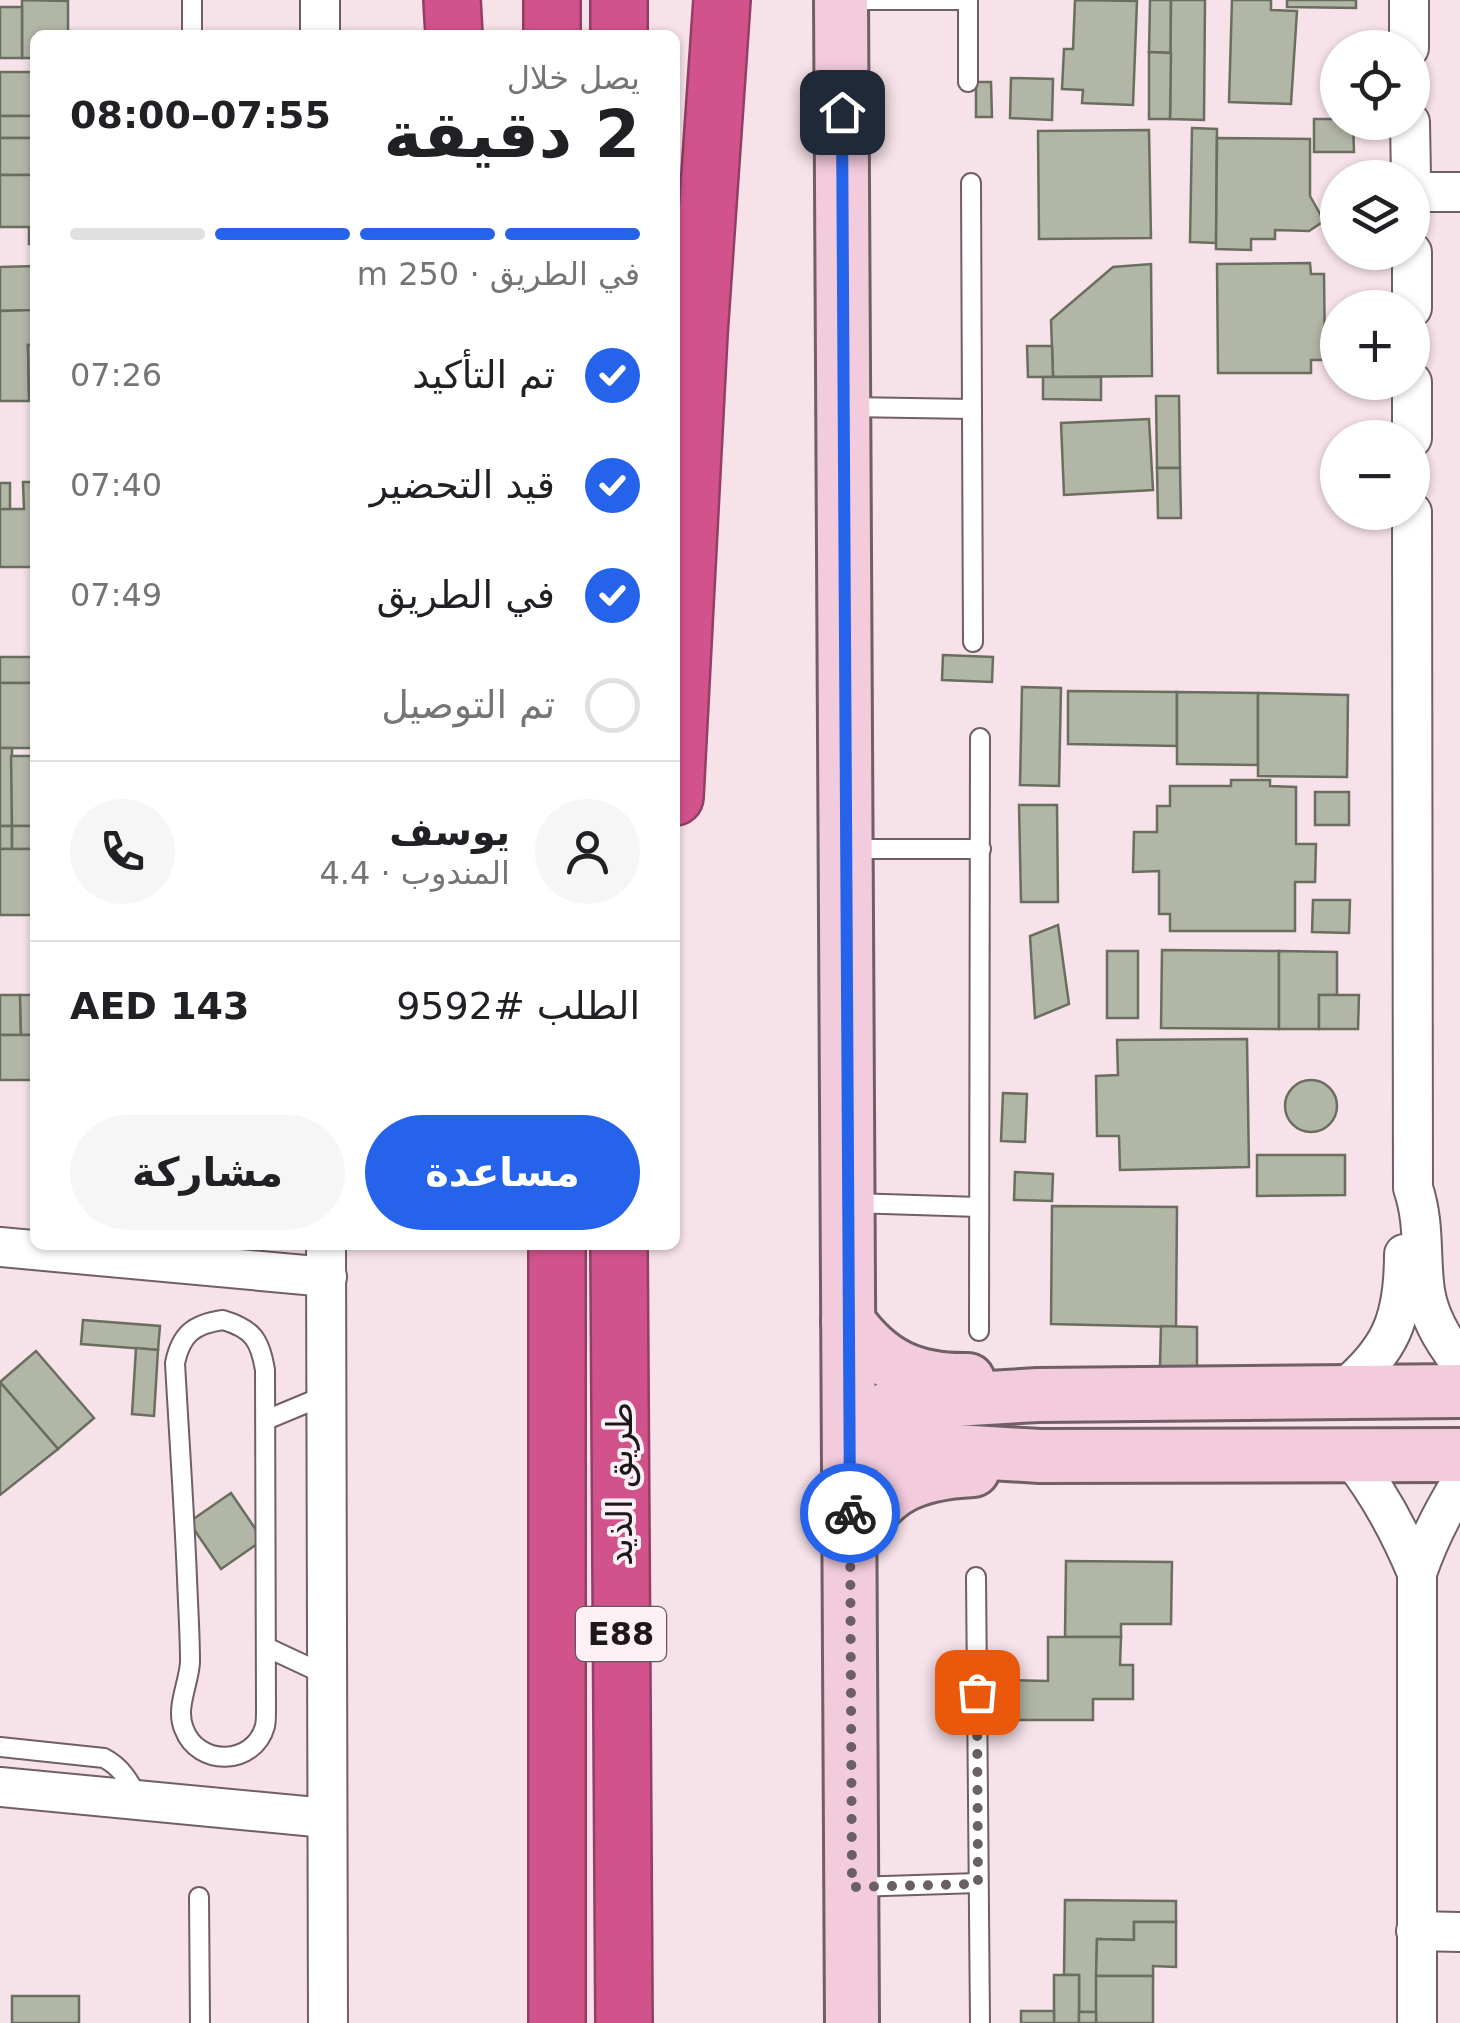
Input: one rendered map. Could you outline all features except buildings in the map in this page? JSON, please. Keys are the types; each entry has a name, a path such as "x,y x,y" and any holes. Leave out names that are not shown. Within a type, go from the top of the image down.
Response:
{"highway":[{"path":"452,0 454,30"},
{"path":"552,0 552,30"},
{"path":"619,0 619,30"},
{"path":"680,696 698,334 722,0"},
{"name":"طريق الذيد","path":"557,2023 558,1250"},
{"name":"طريق الذيد","path":"618,1250 624,2023"},
{"path":"618,1332 641,1250"}],"street":[{"path":"320,0 320,30"},
{"path":"841,0 852,2023"},
{"path":"1409,0 1410,30"},
{"path":"1430,192 1460,192"},
{"path":"1412,530 1414,1188 1422,1222 1426,1293 1434,1322 1460,1362"},
{"path":"1340,1392 1375,1358 1398,1316 1404,1291 1404,1218 1414,1188"},
{"path":"0,1247 30,1248"},
{"path":"70,1250 326,1261 328,2023"},
{"path":"848,1321 876,1354 914,1374 988,1382 1041,1395"},
{"path":"850,1431 895,1406 919,1402 1041,1395 1460,1391"},
{"path":"1036,1456 1028,1440 1041,1395"},
{"path":"850,1431 907,1448 1036,1456 1460,1455"},
{"path":"1349,1455 1389,1510 1416,1574"},
{"path":"850,1544 873,1510 904,1484 942,1471 1015,1468 1036,1456"},
{"path":"1417,2023 1416,1574 1443,1510 1460,1484"},
{"path":"0,1787 326,1818"},
{"path":"1416,1931 1460,1932"}],"lane":[{"path":"192,0 192,30"},
{"path":"841,0 968,0 968,82"},
{"path":"971,184 973,642"},
{"path":"843,407 972,409"},
{"path":"978,1331 980,738"},
{"path":"846,850 980,848"},
{"path":"847,1202 979,1207"},
{"path":"223,1320 240,1325 255,1337 265,1370 266,1420 265,1726 246,1751 232,1757 217,1757 190,1742 180,1712 190,1663 176,1364 179,1348 190,1332 205,1322 223,1320"},
{"path":"266,1420 326,1394"},
{"path":"976,1576 980,2023"},
{"path":"266,1647 328,1676"},
{"path":"0,1748 104,1758 123,1772 141,1801"},
{"path":"852,1887 978,1884"},
{"path":"199,1897 200,2023"}],"way so far":[{"path":"850,1513 852,1887 978,1884 977,1692"}],"route":[{"path":"842,112 850,1513"}]}
